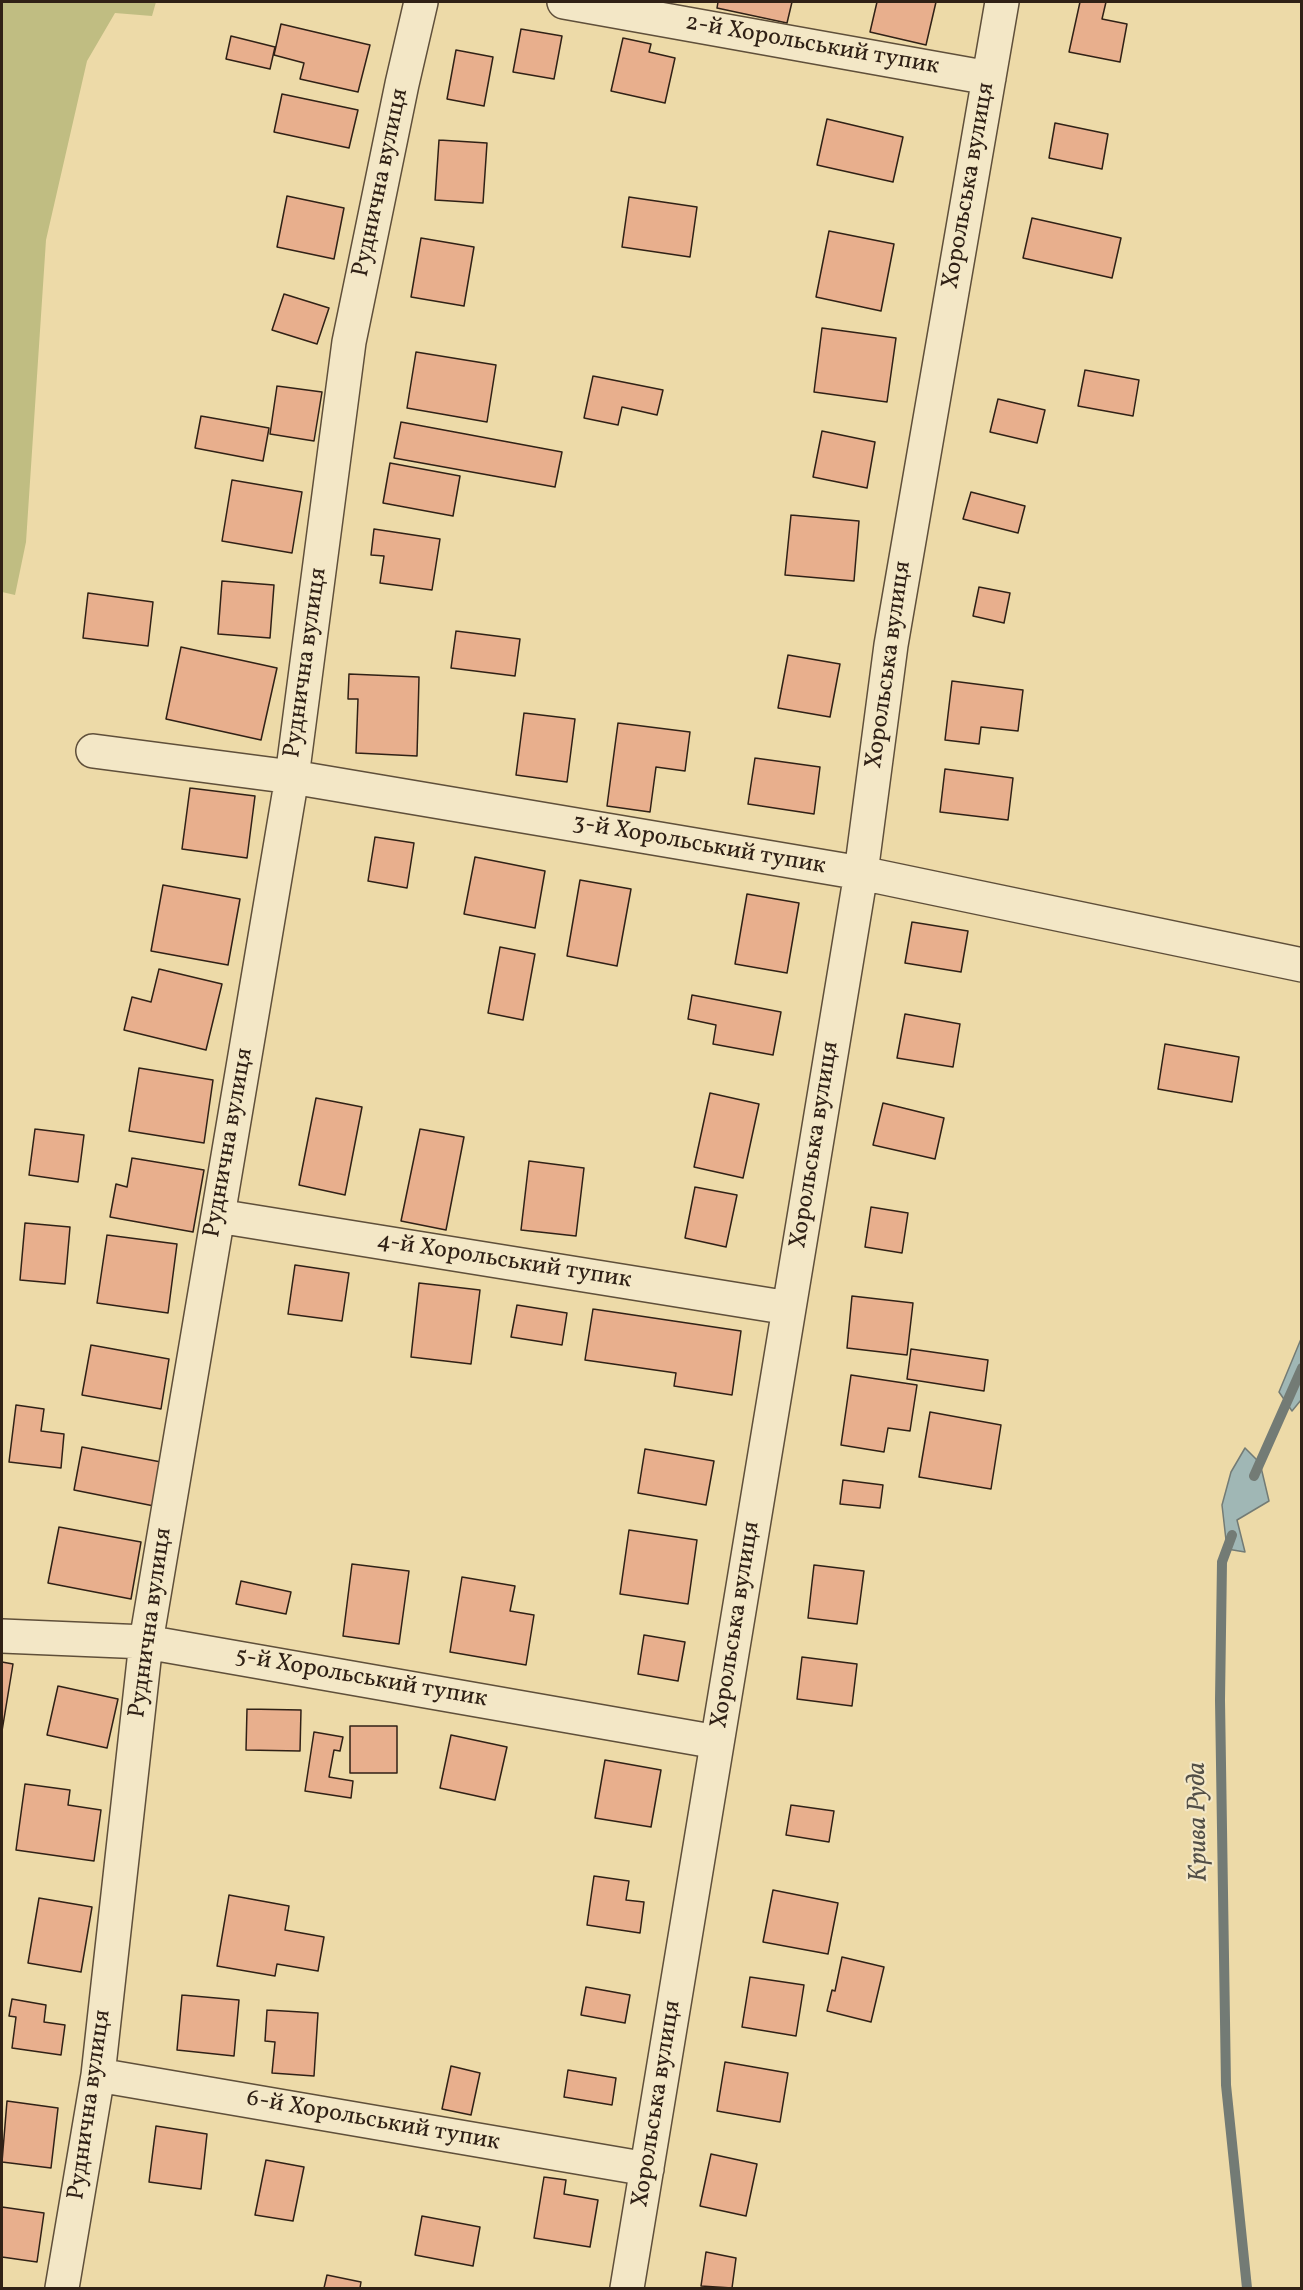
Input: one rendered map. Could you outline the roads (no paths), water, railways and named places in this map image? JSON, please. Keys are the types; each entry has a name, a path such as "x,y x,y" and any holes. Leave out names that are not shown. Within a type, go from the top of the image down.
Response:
{"street":[{"name":"Руднична вулиця","path":"62,2289 98,2075 146,1642 292,777 349,342 421,2"},
{"name":"2-й Хорольський тупик","path":"564,2 989,78"},
{"name":"Хорольська вулиця","path":"627,2289 861,873 891,645 1002,2"},
{"name":"3-й Хорольський тупик","path":"93,751 292,777 861,873 1302,965"},
{"name":"4-й Хорольський тупик","path":"218,1216 789,1308"},
{"name":"5-й Хорольський тупик","path":"2,1636 146,1642 717,1742"},
{"name":"6-й Хорольський тупик","path":"98,2075 647,2169"}],"water":[{"path":"1301,1339 1301,1400 1292,1411 1279,1392"},
{"path":"1245,1448 1260,1463 1269,1501 1237,1520 1245,1552 1227,1549 1222,1505 1231,1472"}],"waterway":[{"name":"Крива Руда","path":"1254,1476 1302,1368"},
{"name":"Крива Руда","path":"1232,1535 1222,1562 1220,1700 1226,2085 1247,2288"}]}
